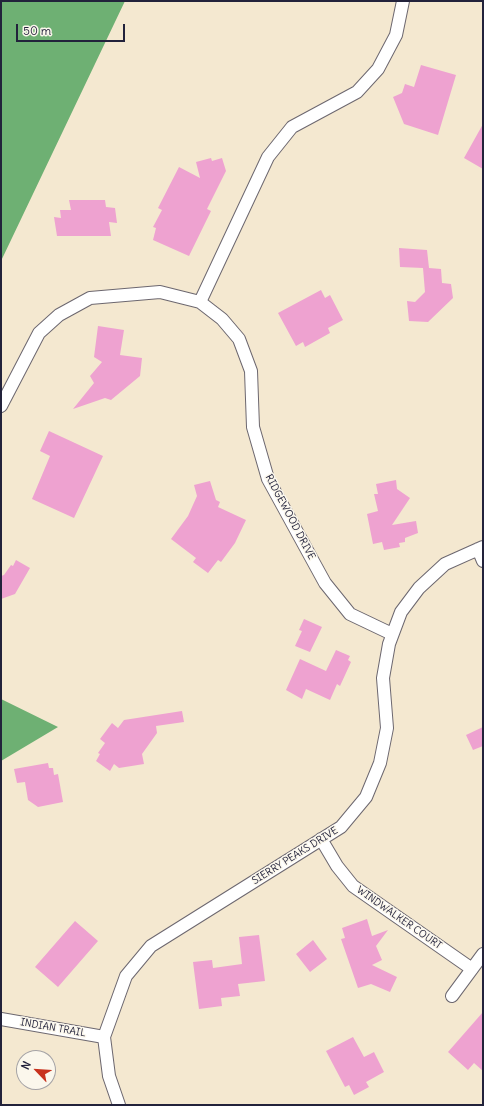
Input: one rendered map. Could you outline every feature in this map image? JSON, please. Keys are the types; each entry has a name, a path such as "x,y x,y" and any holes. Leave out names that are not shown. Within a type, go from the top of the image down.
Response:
{"street":[{"path":"200,302 268,157 292,127 357,92 378,69 396,36 403,1"},
{"name":"RIDGEWOOD DRIVE","path":"1,406 39,333 59,315 90,298 160,292 200,302 222,318 239,340 251,371 253,427 268,479 325,583 350,614 392,634"},
{"path":"480,548 483,561"},
{"name":"SIERRY PEAKS DRIVE","path":"119,1105 108,1076 104,1038 126,976 151,946 341,827 366,797 380,763 387,728 383,678 388,644 401,612 419,588 445,564 480,548"},
{"name":"WINDWALKER COURT","path":"321,839 337,866 353,886 472,969"},
{"path":"452,996 483,954"},
{"name":"INDIAN TRAIL","path":"1,1019 104,1038"}],"green space":[{"path":"1,1 125,1 1,261"},
{"path":"1,699 58,727 1,761"}],"building":[{"path":"421,65 456,75 438,135 404,124 393,97 402,93 405,84 414,87"},
{"path":"483,124 483,169 464,158"},
{"path":"211,158 212,161 222,158 226,171 207,209 211,211 189,256 153,240 156,228 153,227 162,210 158,208 179,167 200,178 196,162"},
{"path":"69,200 105,200 106,207 115,208 117,223 109,222 111,236 57,236 54,217 61,218 60,210 71,210"},
{"path":"399,248 427,250 429,268 441,269 442,283 451,284 453,298 428,322 409,321 407,301 415,302 425,292 423,268 400,267"},
{"path":"321,290 325,298 330,295 343,320 328,328 330,333 305,347 303,342 296,346 278,313"},
{"path":"98,326 124,330 120,355 142,358 140,376 111,400 105,398 73,409 94,383 90,376 102,362 94,357"},
{"path":"49,431 103,456 74,518 32,499 50,456 40,451"},
{"path":"396,480 397,489 410,498 392,525 416,521 418,533 405,538 405,542 399,543 400,547 384,550 382,542 373,544 367,514 378,511 374,494 378,494 376,484"},
{"path":"210,481 216,500 220,502 218,507 246,520 235,543 221,562 218,560 208,573 193,562 196,558 171,539 188,516 197,496 194,485"},
{"path":"16,560 30,568 15,594 1,599 1,576 4,575 11,565 13,566"},
{"path":"304,619 322,627 310,652 295,646 302,631 299,630"},
{"path":"336,650 350,656 348,660 351,662 340,686 337,684 330,700 306,689 302,699 286,690 300,659 326,671"},
{"path":"182,711 184,722 156,726 157,733 142,754 144,764 119,768 114,764 110,771 96,761 100,754 98,753 105,743 100,739 112,723 118,728 124,720"},
{"path":"483,727 483,746 473,750 466,735"},
{"path":"48,763 49,768 53,768 54,775 58,774 63,802 38,807 28,800 25,782 17,783 14,769"},
{"path":"367,919 372,936 388,930 376,946 382,960 372,965 397,977 390,992 371,984 358,988 341,939 345,938 342,928"},
{"path":"75,921 98,941 58,987 35,967"},
{"path":"259,935 265,981 238,984 240,996 221,998 222,1006 199,1009 193,962 212,960 213,968 242,964 239,937"},
{"path":"313,940 327,959 310,972 296,954"},
{"path":"483,1012 483,1071 474,1063 468,1070 448,1052"},
{"path":"353,1037 364,1057 374,1052 384,1072 366,1082 369,1087 354,1095 349,1085 345,1087 326,1051"}]}
